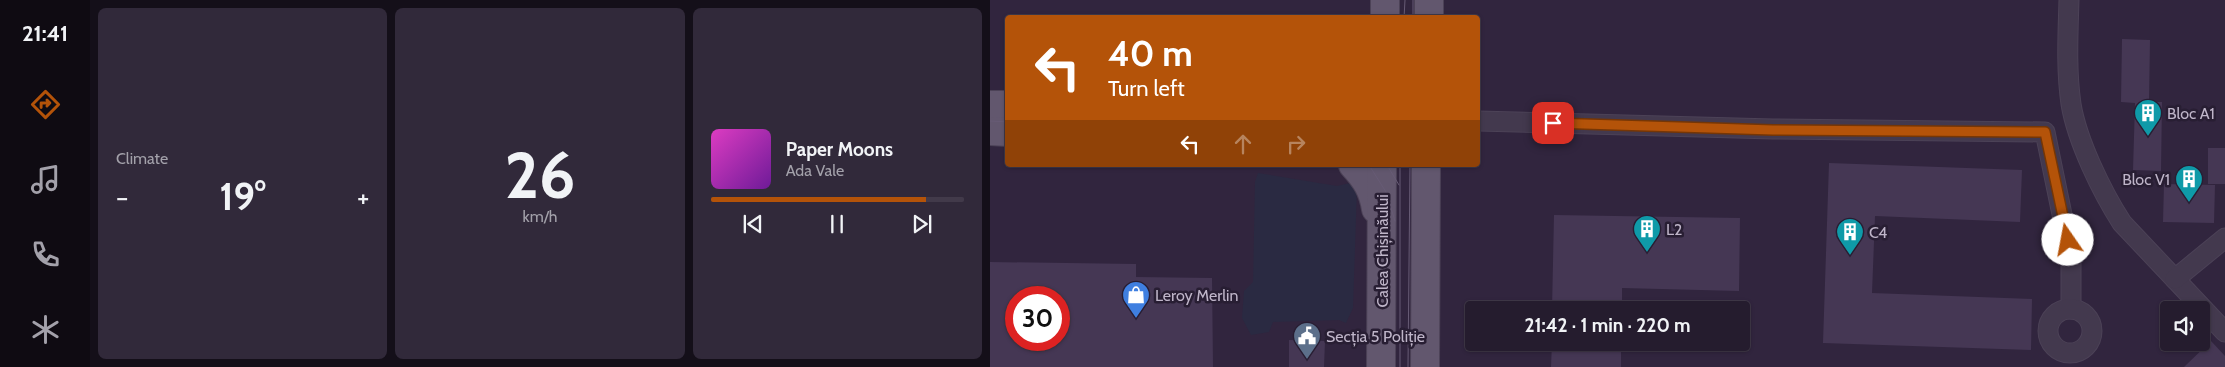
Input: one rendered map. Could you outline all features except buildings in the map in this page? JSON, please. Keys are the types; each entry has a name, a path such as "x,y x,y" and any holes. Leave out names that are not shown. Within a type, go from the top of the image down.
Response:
{"main road":[{"path":"1385,0 1385,15"},
{"path":"1429,0 1429,15"},
{"path":"990,105 1005,105"},
{"path":"990,131 1005,132"},
{"path":"1355,167 1365,178 1374,194 1381,236"},
{"name":"Calea Chișinăului","path":"1381,367 1382,167"},
{"path":"1425,367 1426,167"}],"street":[{"path":"2069,0 2068,69 2071,105 2078,130 2094,170 2118,217 2225,332"},
{"path":"1480,121 1773,130 2045,132 2071,258 2071,309"},
{"path":"2176,279 2225,238"},
{"path":"2071,309 2084,314 2089,320 2092,334 2086,348 2068,360 2052,345 2048,332 2052,318 2057,313 2071,309"}],"shaded area":[{"path":"1258,173 1337,186 1350,183 1357,188 1353,308 1346,323 1339,320 1273,322 1269,332 1251,335 1242,318 1244,291 1253,282 1255,182"}],"tram line":[{"path":"1404,15 1405,0"},
{"path":"1413,0 1413,15"},
{"path":"990,121 1005,122"},
{"path":"1370,167 1386,192 1395,221"},
{"path":"1388,167 1399,185"},
{"path":"1400,167 1400,367"},
{"path":"1408,367 1410,167"}],"place":[{"name":"Bloc A1","path":"2148,137"},
{"name":"Bloc V1","path":"2189,203"},
{"name":"L2","path":"1647,253"},
{"name":"C4","path":"1850,256"},
{"name":"Leroy Merlin","path":"1136,319"},
{"name":"Secția 5 Poliție","path":"1307,360"}],"route":[{"path":"1553,123 1773,130 2045,132 2068,240"}]}
